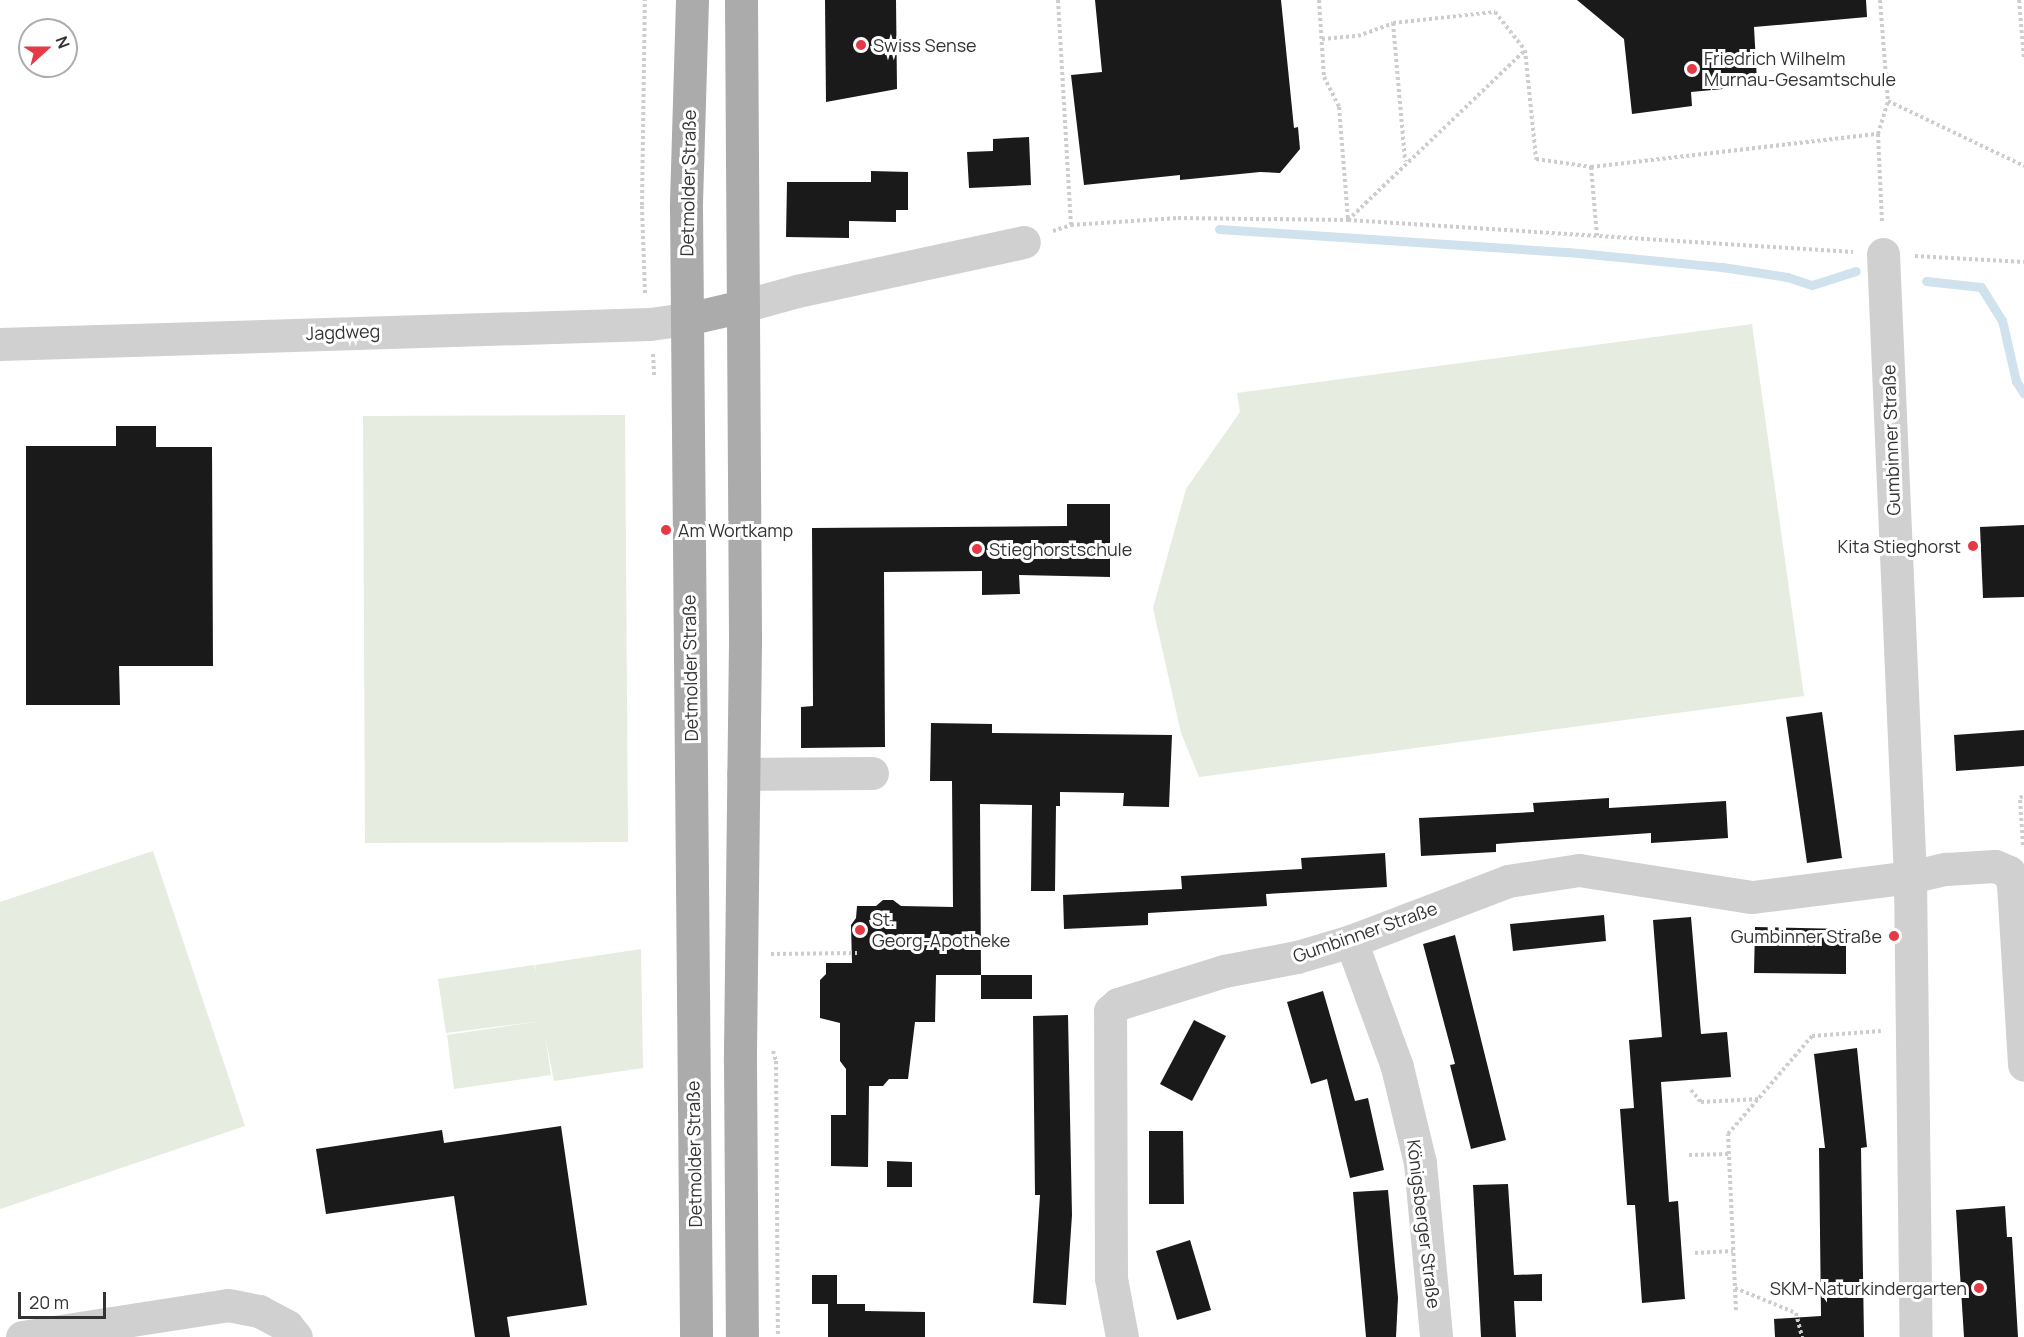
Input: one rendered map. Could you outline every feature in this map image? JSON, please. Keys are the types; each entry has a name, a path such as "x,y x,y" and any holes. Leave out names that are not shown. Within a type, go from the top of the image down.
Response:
{"main road":[{"name":"Detmolder Straße","path":"692,0 687,319 696,1337"},
{"path":"741,0 742,1337"},
{"path":"687,319 743,306"}],"street":[{"path":"743,306 797,291 1024,242"},
{"name":"Gumbinner Straße","path":"1883,254 1910,877 1916,1337"},
{"name":"Jagdweg","path":"0,344 650,324 687,319"},
{"path":"743,774 872,773"},
{"path":"1910,877 1946,869 1995,866 2009,872 2013,884 2024,1065"},
{"name":"Gumbinner Straße","path":"1122,1337 1111,1278 1110,1011 1118,1004 1224,971 1297,957 1351,941 1508,881 1542,873 1579,870 1752,897 1910,877"},
{"name":"Königsberger Straße","path":"1351,941 1397,1067 1420,1164 1437,1337"},
{"path":"22,1337 134,1328 228,1305 259,1311 287,1326 296,1337"}],"path":[{"path":"645,0 645,292"},
{"path":"1058,0 1071,225"},
{"path":"1319,0 1324,77 1339,107 1348,220"},
{"path":"1880,0 1888,101 1878,134 1883,254"},
{"path":"2019,0 2024,58"},
{"path":"1322,39 1358,36 1393,22 1495,12 1525,50 1536,159 1591,167 1878,134"},
{"path":"1393,22 1405,161"},
{"path":"1348,220 1405,161 1525,50"},
{"path":"1888,101 2024,166"},
{"path":"1591,167 1597,236"},
{"path":"1024,242 1071,225 1178,218 1348,220 2024,262"},
{"path":"2024,795 2020,798 2024,855"},
{"path":"767,954 857,952"},
{"path":"1736,1310 1728,1134 1812,1036 1912,1028"},
{"path":"1691,1090 1701,1102 1760,1099"},
{"path":"1689,1155 1729,1154"},
{"path":"1695,1252 1733,1251"},
{"path":"1735,1288 1796,1312 1803,1337"}],"shaded area":[{"path":"1752,324 1804,696 1199,777 1181,733 1153,608 1186,489 1240,412 1237,393"},
{"path":"625,415 628,842 365,843 363,416"},
{"path":"153,851 245,1126 0,1209 0,902"},
{"path":"641,949 643,1068 554,1081 545,1036 551,1075 454,1089 447,1035 543,1021 446,1033 438,979 534,965 536,972 535,965"}],"building":[{"name":"Swiss Sense","path":"825,0 896,0 897,89 826,102"},
{"path":"1095,0 1281,0 1294,128 1298,127 1300,149 1280,173 1260,172 1180,180 1180,175 1084,185 1071,75 1102,72"},
{"name":"Friedrich Wilhelm Murnau-Gesamtschule","path":"1577,0 1866,0 1867,17 1754,27 1757,81 1743,82 1744,87 1691,92 1692,106 1632,114 1624,39"},
{"path":"1029,137 1031,185 969,188 967,152 993,151 993,139"},
{"path":"871,171 908,172 908,210 896,210 896,222 849,221 849,238 786,237 787,182 871,182"},
{"path":"116,426 156,426 156,447 212,447 213,666 119,666 120,705 26,705 26,446 116,446"},
{"path":"1067,504 1110,504 1110,577 1019,575 1020,594 982,595 982,571 884,572 885,747 801,748 801,707 813,706 812,528 1067,526"},
{"path":"2024,525 2024,597 1983,598 1980,527"},
{"path":"1822,712 1842,858 1807,863 1786,717"},
{"path":"931,723 992,724 992,733 1172,735 1169,807 1123,806 1124,793 1060,792 1060,806 1056,806 1055,891 1031,891 1032,805 980,804 981,975 936,975 935,1022 915,1022 908,1079 889,1079 883,1086 869,1086 868,1167 831,1166 831,1115 846,1115 846,1069 840,1061 840,1023 820,1018 820,980 826,974 826,963 852,963 851,925 856,918 857,906 876,906 883,900 893,900 901,906 953,907 952,781 930,781"},
{"path":"2024,730 2024,766 1956,771 1954,735"},
{"path":"1609,798 1609,808 1726,801 1728,838 1651,843 1651,833 1496,844 1496,852 1421,856 1419,818 1534,812 1533,803"},
{"path":"1385,853 1387,887 1266,894 1267,906 1148,913 1148,925 1064,929 1063,895 1182,889 1181,876 1302,869 1301,858"},
{"path":"1604,915 1606,941 1513,951 1510,924"},
{"path":"1691,917 1701,1034 1727,1032 1731,1077 1661,1082 1669,1202 1678,1201 1685,1299 1642,1303 1635,1205 1627,1205 1620,1109 1634,1108 1629,1040 1662,1037 1653,920"},
{"path":"1755,927 1846,929 1846,974 1754,973"},
{"path":"1455,935 1506,1140 1471,1149 1450,1065 1455,1064 1423,944"},
{"path":"981,975 1032,975 1032,999 981,999"},
{"path":"1323,991 1355,1101 1368,1098 1384,1170 1350,1178 1327,1079 1311,1084 1287,1002"},
{"path":"1068,1015 1072,1215 1066,1305 1033,1303 1040,1195 1035,1195 1033,1016"},
{"path":"1194,1020 1226,1036 1192,1101 1160,1084"},
{"path":"1857,1048 1867,1147 1861,1148 1864,1337 1775,1337 1774,1319 1821,1316 1819,1148 1825,1148 1814,1054"},
{"path":"561,1126 587,1305 507,1317 510,1337 475,1337 454,1196 326,1214 316,1149 442,1130 444,1143"},
{"path":"1149,1131 1183,1131 1184,1204 1149,1204"},
{"path":"887,1161 912,1162 912,1187 887,1187"},
{"path":"1508,1184 1514,1275 1542,1274 1542,1301 1514,1301 1516,1337 1481,1337 1473,1185"},
{"path":"1388,1190 1398,1298 1396,1337 1366,1337 1353,1192"},
{"path":"2005,1206 2007,1237 2012,1237 2018,1337 1964,1337 1956,1210"},
{"path":"1190,1240 1211,1310 1177,1320 1156,1251"},
{"path":"812,1275 837,1275 837,1304 865,1304 865,1311 925,1312 925,1337 828,1337 828,1304 812,1304"}],"waterway":[{"path":"1219,229 1568,252 1722,267 1787,277 1812,285 1856,271"},
{"path":"1926,281 1981,287 2002,320 2016,381 2024,394"}],"place":[{"name":"Swiss Sense","path":"861,45"},
{"name":"Friedrich Wilhelm Murnau-Gesamtschule","path":"1692,69"},
{"name":"Am Wortkamp","path":"666,530"},
{"name":"Kita Stieghorst","path":"1973,546"},
{"name":"Stieghorstschule","path":"977,549"},
{"name":"St. Georg-Apotheke","path":"860,930"},
{"name":"Gumbinner Straße","path":"1894,936"},
{"name":"SKM-Naturkindergarten","path":"1979,1288"}]}
